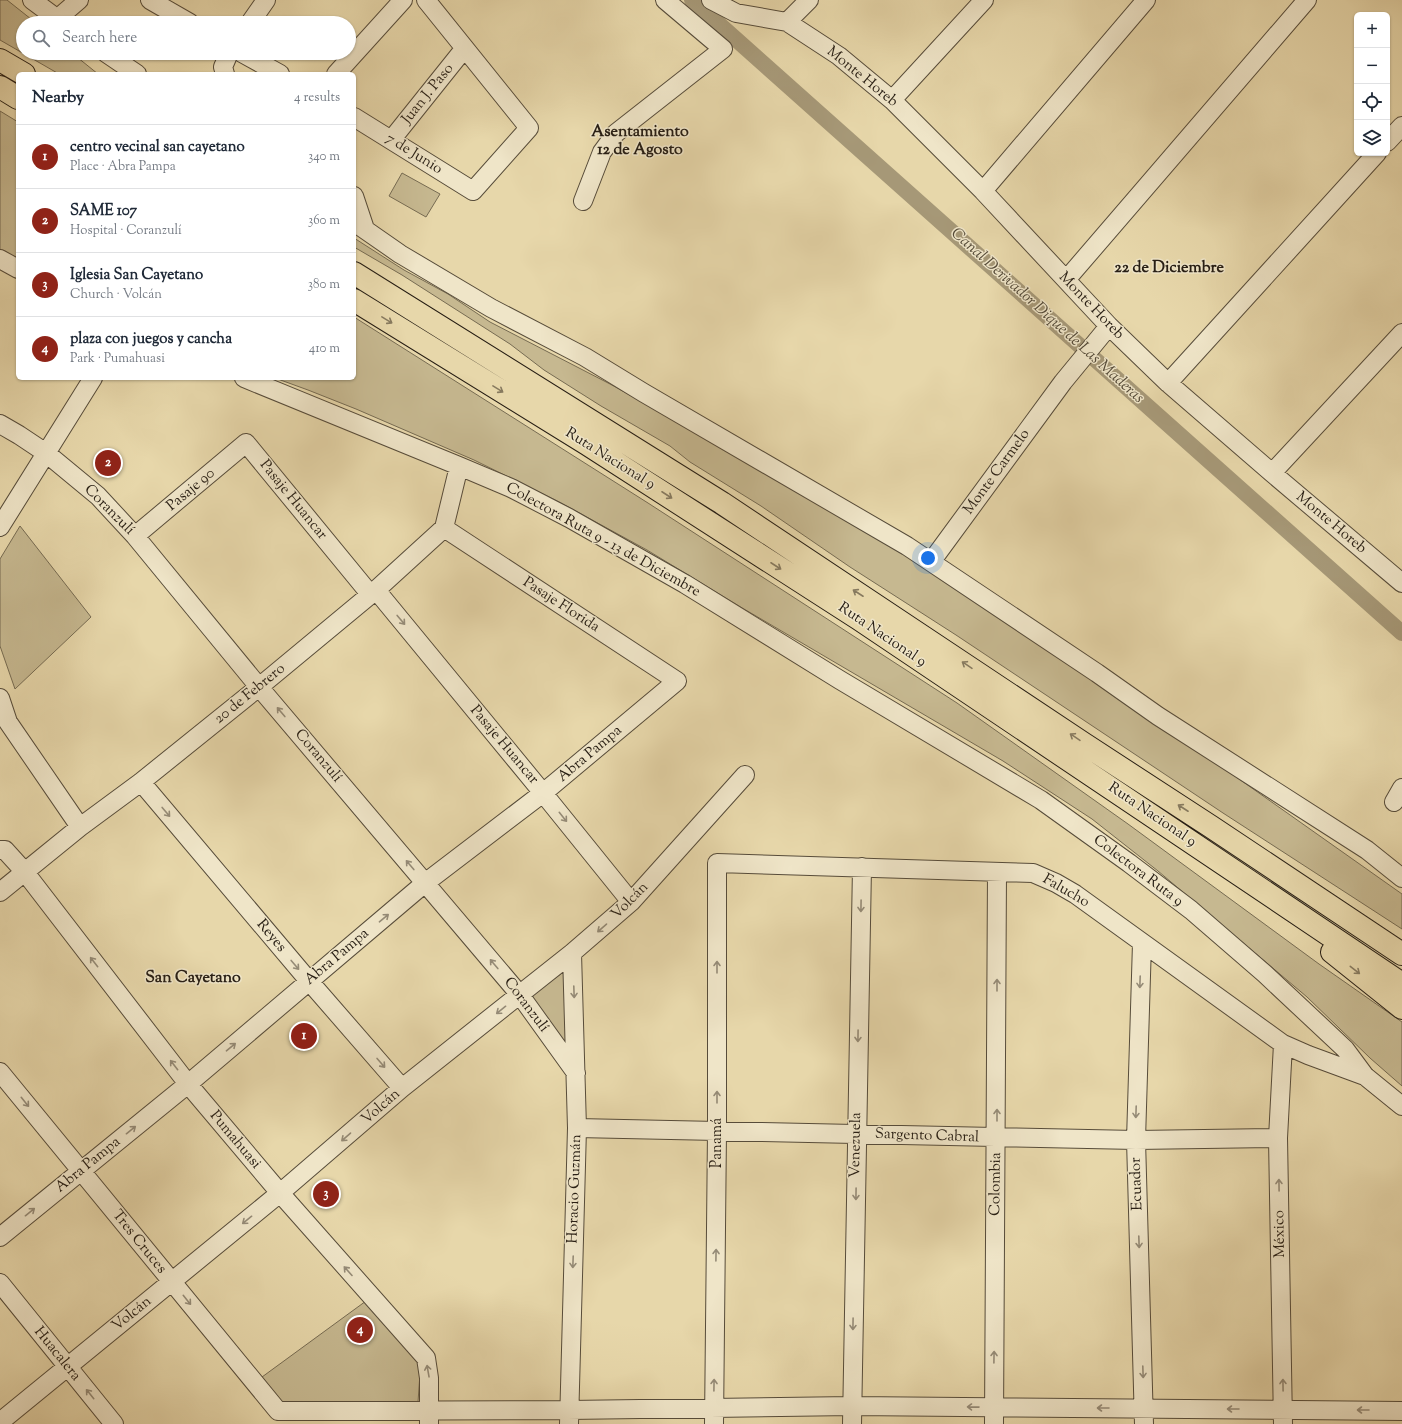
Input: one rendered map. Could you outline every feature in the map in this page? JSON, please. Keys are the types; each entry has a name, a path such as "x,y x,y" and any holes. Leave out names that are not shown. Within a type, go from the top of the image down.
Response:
{"highway":[{"path":"0,60 21,72"},
{"path":"0,87 16,97"},
{"name":"Ruta Nacional 9","path":"356,274 722,503 1402,954"},
{"name":"Ruta Nacional 9","path":"356,301 574,436 859,619 1402,984"},
{"path":"1210,826 1262,847 1402,941"},
{"path":"1216,859 1262,902 1299,926 1402,1008"}],"street":[{"path":"32,0 53,16"},
{"path":"65,16 79,0"},
{"path":"150,0 178,16"},
{"path":"255,16 266,0"},
{"path":"356,52 403,0"},
{"path":"426,0 464,49"},
{"path":"583,201 602,152 616,133 723,48 665,0"},
{"path":"711,0 736,13 787,22 809,0"},
{"path":"892,100 984,0"},
{"path":"983,190 1146,0"},
{"path":"1066,280 1307,0"},
{"name":"Monte Horeb","path":"787,22 839,56 892,100 983,190 1109,326 1168,383 1272,473 1401,577"},
{"name":"Juan J. Paso","path":"392,139 464,49"},
{"name":"7 de Junio","path":"356,118 392,139 473,191 528,128 464,49"},
{"path":"116,60 134,72"},
{"path":"224,72 223,67 226,60"},
{"path":"255,60 276,72"},
{"path":"338,72 349,60"},
{"path":"1390,139 1402,126"},
{"path":"1168,383 1374,156"},
{"path":"356,208 359,225 400,254 477,300 585,357 907,546 1109,681 1158,716 1366,850 1402,878"},
{"path":"0,259 16,268"},
{"name":"Monte Carmelo","path":"931,562 1064,382 1109,326"},
{"path":"1272,473 1402,333"},
{"path":"0,527 92,380"},
{"name":"Colectora Ruta 9 - 13 de Diciembre","path":"249,380 511,488 569,518 685,584 840,680"},
{"name":"Coranzulí","path":"0,424 46,453 98,496 135,536 259,686 520,994 576,1073"},
{"path":"0,436 19,435"},
{"name":"Pasaje 90","path":"135,536 246,443"},
{"name":"Pasaje Huancar","path":"246,443 544,793 631,902"},
{"path":"444,528 459,466"},
{"name":"20 de Febrero","path":"0,892 80,827 141,782 259,686 373,592 444,528"},
{"name":"Pasaje Florida","path":"444,528 677,681"},
{"name":"Colectora Ruta 9","path":"840,680 1041,800 1129,863 1191,910 1265,974 1345,1049 1365,1076 1402,1106"},
{"name":"Abra Pampa","path":"0,1237 188,1084 425,883 544,793 677,681"},
{"path":"0,698 4,722 80,827"},
{"name":"Volcán","path":"0,1422 280,1194 402,1088 572,953 631,902 745,775"},
{"name":"Reyes","path":"141,782 309,981 402,1088"},
{"name":"Pumahuasi","path":"0,850 5,850 24,871 188,1084 280,1194 426,1358 429,1378 429,1417"},
{"name":"Falucho","path":"717,863 1032,873 1056,883 1081,898 1283,1044 1365,1076"},
{"name":"Panamá","path":"714,1416 717,1131 717,863"},
{"name":"Venezuela","path":"852,1424 856,1133 862,867"},
{"name":"Colombia","path":"994,1416 997,872"},
{"name":"Ecuador","path":"1142,943 1136,1140 1144,1416"},
{"name":"Horacio Guzmán","path":"569,1417 577,1128 572,953"},
{"name":"México","path":"1283,1044 1278,1138 1283,1417"},
{"name":"Tres Cruces","path":"0,1072 172,1282 278,1418"},
{"name":"Sargento Cabral","path":"577,1128 1136,1140 1278,1138"},
{"name":"Huacalera","path":"0,1283 114,1424"},
{"path":"278,1418 714,1416 852,1406 994,1416 1283,1417 1402,1411"}],"shaded area":[{"path":"0,0 7,0 27,16 16,16 16,49 0,40"},
{"path":"35,60 81,60 96,72 56,72"},
{"path":"0,111 16,121 16,259 0,251"},
{"path":"402,173 440,194 426,217 389,196"},
{"path":"356,239 404,270 448,294 490,322 610,384 861,523 1147,714 1402,894 1402,929 1223,813 956,635 850,567 761,506 690,462 670,446 601,406 544,370 510,344 402,275 356,248"},
{"path":"356,318 648,503 957,703 1128,824 1319,964 1402,1022 1402,1086 1370,1058 1307,997 1158,871 1092,819 1003,761 744,609 647,550 561,503 474,460 308,390 280,380 356,380"},
{"path":"20,526 91,617 15,689 0,646 0,559"},
{"path":"565,971 566,1047 530,996"},
{"path":"366,1301 421,1359 418,1402 280,1406 262,1377"}],"waterway":[{"name":"Canal Derivador Dique de Las Maderas","path":"692,0 1402,633"}],"place":[{"name":"SAME 107","path":"108,463"},
{"name":"centro vecinal san cayetano","path":"304,1036"},
{"name":"Iglesia San Cayetano","path":"326,1194"},
{"name":"plaza con juegos y cancha","path":"360,1330"}],"district":[{"name":"Asentamiento 12 de Agosto","path":"640,141"},
{"name":"22 de Diciembre","path":"1169,268"},
{"name":"San Cayetano","path":"193,978"}]}
